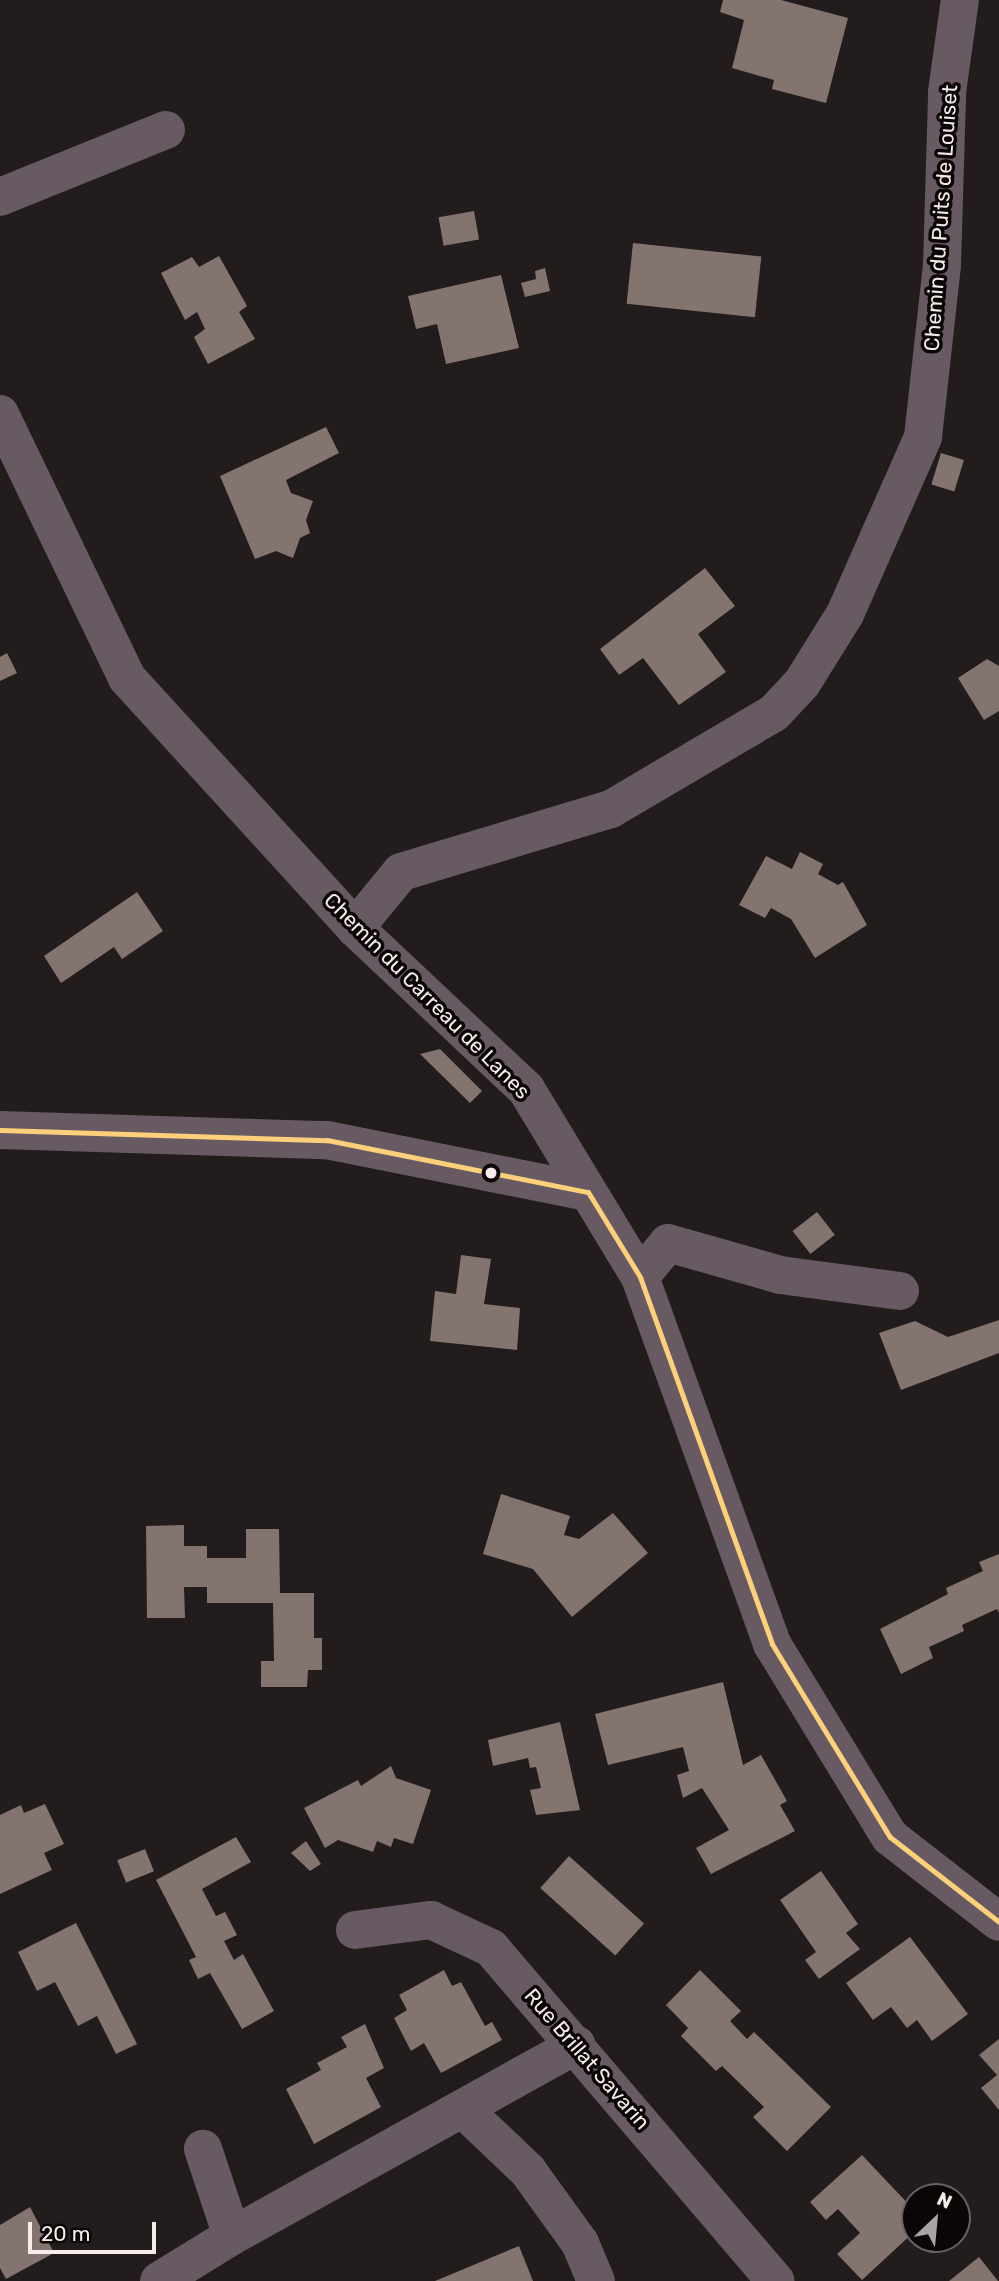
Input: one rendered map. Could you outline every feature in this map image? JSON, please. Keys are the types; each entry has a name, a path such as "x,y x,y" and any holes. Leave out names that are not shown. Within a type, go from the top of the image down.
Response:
{"street":[{"name":"Chemin du Puits de Louiset","path":"355,928 401,872 611,809 774,713 802,683 845,614 923,437 942,265 947,92 960,0"},
{"path":"0,197 166,130"},
{"name":"Chemin du Carreau de Lanes","path":"0,414 127,678 355,928 526,1089 640,1277 772,1644 890,1837 999,1922"},
{"path":"0,1129 327,1140 588,1192"},
{"path":"640,1277 668,1243 780,1275 900,1291"},
{"name":"Rue Brillat Savarin","path":"355,1930 430,1920 491,1948 577,2045 775,2281"},
{"path":"159,2281 232,2236 577,2045"},
{"path":"463,2109 528,2171 580,2243 596,2281"},
{"path":"203,2149 232,2236"}],"building":[{"path":"723,0 781,0 848,18 826,103 772,89 774,80 732,68 744,20 720,12"},
{"path":"474,211 479,240 444,246 439,217"},
{"path":"633,243 761,256 755,317 627,304"},
{"path":"219,256 247,306 239,312 255,339 208,364 194,337 205,329 197,312 185,320 161,273 192,257 199,267"},
{"path":"545,268 550,291 525,297 521,283 536,279 535,271"},
{"path":"501,275 519,348 446,364 437,324 416,329 408,296"},
{"path":"326,427 339,453 286,480 291,493 313,501 306,520 310,533 300,538 293,558 276,551 255,559 220,476"},
{"path":"941,453 964,460 954,492 931,485"},
{"path":"705,568 735,606 698,634 726,672 679,705 643,658 619,675 600,649"},
{"path":"7,653 17,673 0,681 0,657"},
{"path":"987,659 999,666 999,711 984,720 958,678"},
{"path":"800,852 823,864 818,874 838,885 843,882 867,925 815,958 791,919 771,908 765,918 739,905 766,856 792,869"},
{"path":"137,892 163,931 122,959 114,947 61,983 44,956"},
{"path":"440,1049 482,1091 470,1103 420,1054"},
{"path":"817,1212 835,1235 810,1254 793,1231"},
{"path":"461,1255 491,1259 484,1304 520,1308 517,1350 430,1341 435,1291 456,1294"},
{"path":"999,1320 999,1353 901,1390 879,1333 915,1321 948,1337"},
{"path":"501,1494 570,1516 564,1535 579,1539 613,1513 648,1553 572,1617 533,1569 483,1554"},
{"path":"184,1525 184,1546 207,1546 207,1558 246,1558 246,1529 279,1529 280,1593 314,1593 314,1638 322,1638 322,1670 308,1670 307,1687 261,1687 261,1661 274,1661 273,1603 207,1603 207,1587 184,1587 185,1618 147,1618 146,1526"},
{"path":"999,1554 999,1613 997,1609 962,1625 964,1631 929,1647 933,1658 901,1674 880,1629 948,1594 946,1588 983,1571 979,1562"},
{"path":"723,1682 743,1765 761,1755 787,1801 780,1805 795,1831 711,1874 696,1848 729,1830 702,1788 683,1798 677,1775 689,1771 683,1747 608,1765 595,1714"},
{"path":"560,1722 580,1810 536,1815 530,1790 541,1788 536,1767 530,1768 528,1758 493,1766 488,1740"},
{"path":"391,1766 396,1778 431,1790 413,1844 394,1838 391,1847 377,1841 373,1852 338,1840 325,1848 304,1808 358,1780 361,1786"},
{"path":"45,1804 64,1844 44,1853 52,1870 0,1894 0,1815 21,1805 24,1813"},
{"path":"236,1837 251,1862 202,1889 216,1916 225,1912 237,1935 224,1941 234,1960 243,1954 274,2011 242,2029 210,1973 198,1979 189,1960 196,1957 156,1880"},
{"path":"306,1841 321,1864 310,1871 291,1853"},
{"path":"145,1849 154,1871 126,1882 117,1860"},
{"path":"569,1856 644,1924 615,1956 540,1888"},
{"path":"821,1871 858,1924 846,1933 860,1949 819,1979 805,1960 816,1952 780,1900"},
{"path":"76,1923 137,2044 116,2054 97,2016 78,2026 55,1982 37,1991 18,1952"},
{"path":"910,1937 968,2014 932,2041 917,2020 907,2028 891,2007 873,2020 846,1983"},
{"path":"444,1970 452,1986 461,1982 485,2026 492,2022 502,2040 441,2073 424,2043 411,2051 394,2018 407,2010 399,1995"},
{"path":"700,1970 741,2011 730,2021 747,2039 754,2032 831,2107 787,2151 753,2117 764,2107 722,2066 716,2071 681,2036 688,2028 666,2005"},
{"path":"365,2024 384,2068 366,2078 381,2107 314,2144 286,2089 321,2070 317,2063 347,2047 341,2037"},
{"path":"999,2039 999,2110 981,2088 997,2075 979,2055"},
{"path":"862,2155 901,2196 901,2244 862,2280 837,2254 860,2233 838,2209 826,2220 810,2202"},
{"path":"30,2207 54,2253 6,2279 0,2268 0,2225"},
{"path":"519,2246 533,2281 435,2281"},
{"path":"979,2257 998,2281 949,2281"}],"transit line":[{"path":"0,1130 327,1140 588,1192"},
{"path":"588,1192 640,1277 772,1644 890,1837 999,1922"}]}
